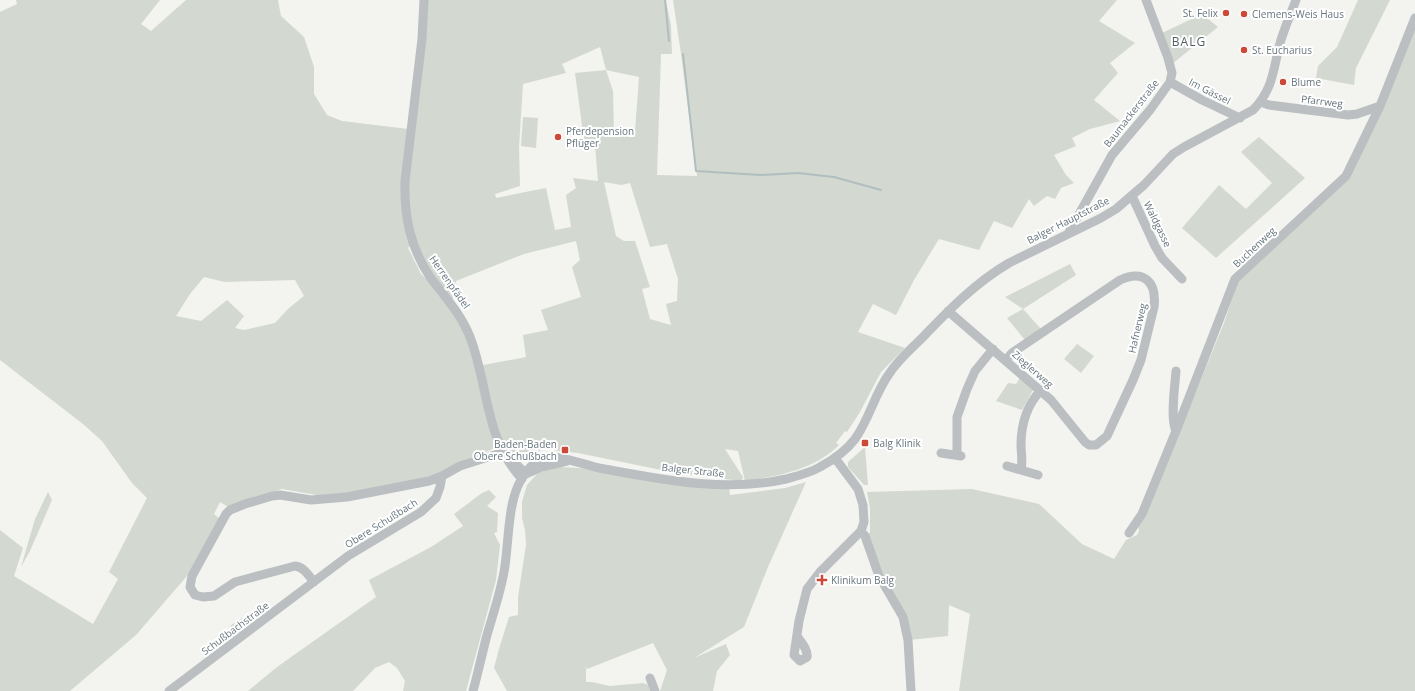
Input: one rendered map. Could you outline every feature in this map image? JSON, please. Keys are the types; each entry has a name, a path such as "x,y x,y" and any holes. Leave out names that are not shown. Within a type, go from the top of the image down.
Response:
{"street":[{"name":"Herrenpfädel","path":"424,0 422,39 405,181 407,226 425,269 463,320 475,353 493,431 504,452 524,476"},
{"name":"Baumackerstraße","path":"1068,234 1112,155 1150,110 1170,82 1172,73 1168,58 1146,0"},
{"name":"Balger Hauptstraße","path":"835,458 850,445 857,435 889,374 961,298 994,271 1101,218 1132,196 1173,154 1253,110 1261,102 1272,81 1280,44 1296,0"},
{"name":"Buchenweg","path":"1129,533 1142,514 1235,279 1346,176 1380,106 1415,18"},
{"name":"Im Gässel","path":"1170,82 1202,100 1240,118"},
{"name":"Pfarrweg","path":"1261,102 1269,105 1348,115 1356,114 1380,106"},
{"name":"Waldgasse","path":"1132,196 1162,258 1182,279"},
{"name":"Hafnerweg","path":"1006,360 1012,354 1120,280 1134,275 1145,279 1153,287 1155,299 1141,360 1107,436 1098,444"},
{"name":"Zieglerweg","path":"948,311 1051,400 1085,442 1093,445 1098,444"},
{"path":"941,453 960,456 957,417 966,389 975,371 993,349"},
{"path":"1176,371 1173,404 1174,425 1176,431"},
{"path":"1021,470 1021,444 1024,420 1034,397 1040,390"},
{"name":"Obere Schußbach","path":"442,476 436,498 421,512 348,556 316,580 300,566 295,566 235,582 214,596 203,597 195,595 190,588 192,576 226,514 230,510 245,504 280,495 311,500 347,497 429,480 442,476 460,466 504,452"},
{"name":"Balger Straße","path":"473,691 505,571 514,499 530,466 539,460 548,457 556,457 593,466 702,484 742,485 761,484 797,476 818,468 835,458"},
{"path":"797,636 807,589 820,572 861,531 864,522 863,505 858,489 835,458"},
{"path":"1007,466 1038,475"},
{"path":"861,531 865,536 879,576 903,617 908,640 911,691"},
{"name":"Schußbachstraße","path":"169,691 316,580"},
{"path":"650,678 655,691"}],"shaded area":[{"path":"16,0 160,0 141,24 151,31 186,0 278,0 281,16 304,37 314,67 314,94 327,115 342,121 408,129 402,173 411,245 408,248 421,274 449,301 425,269 410,224 408,183 425,0 666,0 671,26 672,54 661,54 657,175 697,176 673,0 1117,0 1099,21 1135,43 1110,63 1118,73 1094,100 1120,121 1090,129 1072,138 1076,146 1054,155 1066,175 1074,183 1061,188 1055,199 1047,196 1034,206 1029,199 1012,228 994,221 979,250 939,239 914,280 896,315 873,304 858,332 905,348 881,372 860,412 847,432 845,431 836,443 839,445 829,454 807,466 783,474 745,481 738,451 725,449 743,477 741,481 676,473 578,453 544,449 518,459 500,446 456,464 432,478 347,494 322,496 282,489 253,497 230,508 220,502 214,514 220,519 187,576 136,635 70,691 0,691 0,530 23,548 14,576 93,624 118,579 109,572 147,498 132,483 102,441 83,424 0,360 0,12 17,4","holes":["600,47 606,70 575,73 585,148 595,146 598,181 573,178 576,188 566,195 571,227 555,230 546,188 496,198 495,194 520,186 519,147 523,84 566,73 562,64","606,70 639,77 635,132 614,137 613,91","604,182 621,185 630,183 650,247 667,244 678,279 677,301 666,304 671,325 650,319 642,289 650,287 635,241 624,241 616,236","576,241 580,260 572,267 581,297 541,310 548,330 523,335 526,357 478,366 452,304 456,281 524,254","204,277 225,282 295,280 304,296 289,308 275,323 244,330 235,328 244,316 227,300 201,321 176,316 190,294"]},
{"path":"1358,0 1390,0 1356,68 1354,85 1316,78 1318,66 1337,47"},
{"path":"1202,14 1218,27 1172,64 1162,33"},
{"path":"1415,18 1415,691 959,691 970,614 949,605 948,636 908,640 865,536 870,532 870,508 867,492 972,489 1039,504 1082,544 1114,559 1126,540 1137,535 1139,531 1138,524 1165,467 1224,323 1238,281 1347,180"},
{"path":"523,117 538,118 536,148 521,146"},
{"path":"1259,137 1305,178 1216,258 1182,228 1219,185 1246,209 1272,183 1241,152"},
{"path":"1070,264 1076,275 1023,309 1005,297"},
{"path":"1023,309 1041,329 1025,340 1007,318"},
{"path":"1077,344 1094,356 1081,373 1064,359"},
{"path":"1020,378 1033,390 1022,410 996,401 1008,383 1016,384"},
{"path":"865,447 868,485 864,485 848,467 848,462"},
{"path":"560,467 596,469 729,487 730,495 785,488 806,482 768,567 744,627 694,658 726,644 730,655 717,671 713,691 660,691 667,670 653,643 587,669 585,666 586,682 610,686 643,683 648,685 650,691 507,691 494,668 509,617 518,615 518,597 526,545 525,530 522,518 522,502 527,485 538,473"},
{"path":"489,490 496,497 487,506 498,513 497,532 494,533 500,545 496,580 466,691 403,691 405,681 397,668 389,662 375,668 353,691 248,691 277,667 376,597 369,580 431,547 463,526 454,514 482,493"},
{"path":"48,492 52,500 30,551 21,567 35,519"},
{"path":"253,611 258,618 236,634 230,626"}],"waterway":[{"path":"665,0 669,41"},
{"path":"683,54 696,171 760,175 798,173 834,177 881,190"}],"place":[{"name":"St. Felix","path":"1226,13"},
{"name":"Clemens-Weis Haus","path":"1244,14"},
{"name":"St. Eucharius","path":"1244,50"},
{"name":"Blume","path":"1283,82"},
{"name":"Pferdepension Pflüger","path":"558,137"},
{"name":"Balg Klinik","path":"865,443"},
{"name":"Baden-Baden Obere Schußbach","path":"565,450"},
{"name":"Klinikum Balg","path":"822,580"}],"district":[{"name":"BALG","path":"1189,41"}]}
